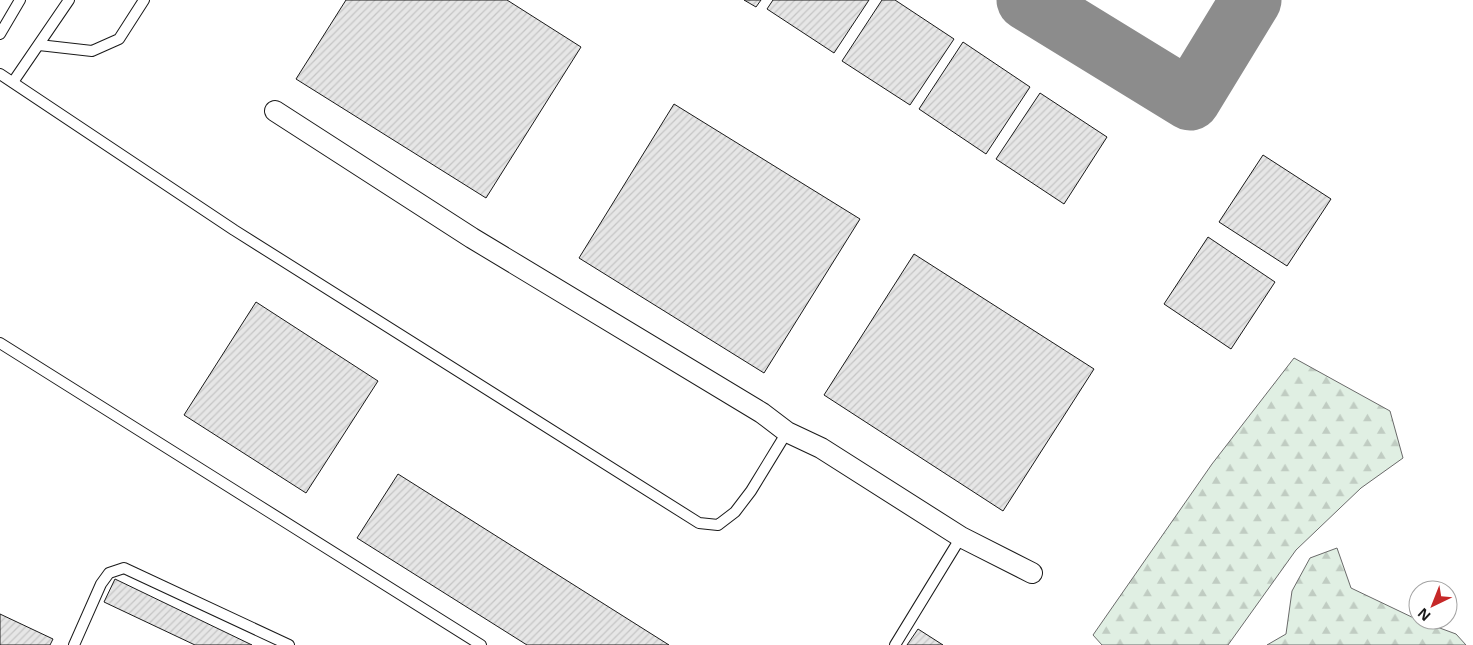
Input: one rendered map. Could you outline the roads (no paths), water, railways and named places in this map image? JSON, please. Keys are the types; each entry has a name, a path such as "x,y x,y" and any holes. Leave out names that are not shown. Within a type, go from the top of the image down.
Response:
{"street":[{"path":"275,111 472,238 762,413 788,432 821,448 961,537 1032,573"}],"lane":[{"path":"0,34 20,0"},
{"path":"13,82 69,0"},
{"path":"39,45 92,52 119,38 144,0"},
{"path":"0,74 234,230 699,523 718,525 735,512 751,491 788,432"},
{"path":"0,343 481,645"},
{"path":"895,645 961,537"},
{"path":"74,645 101,584 109,573 124,568 289,645"}]}
